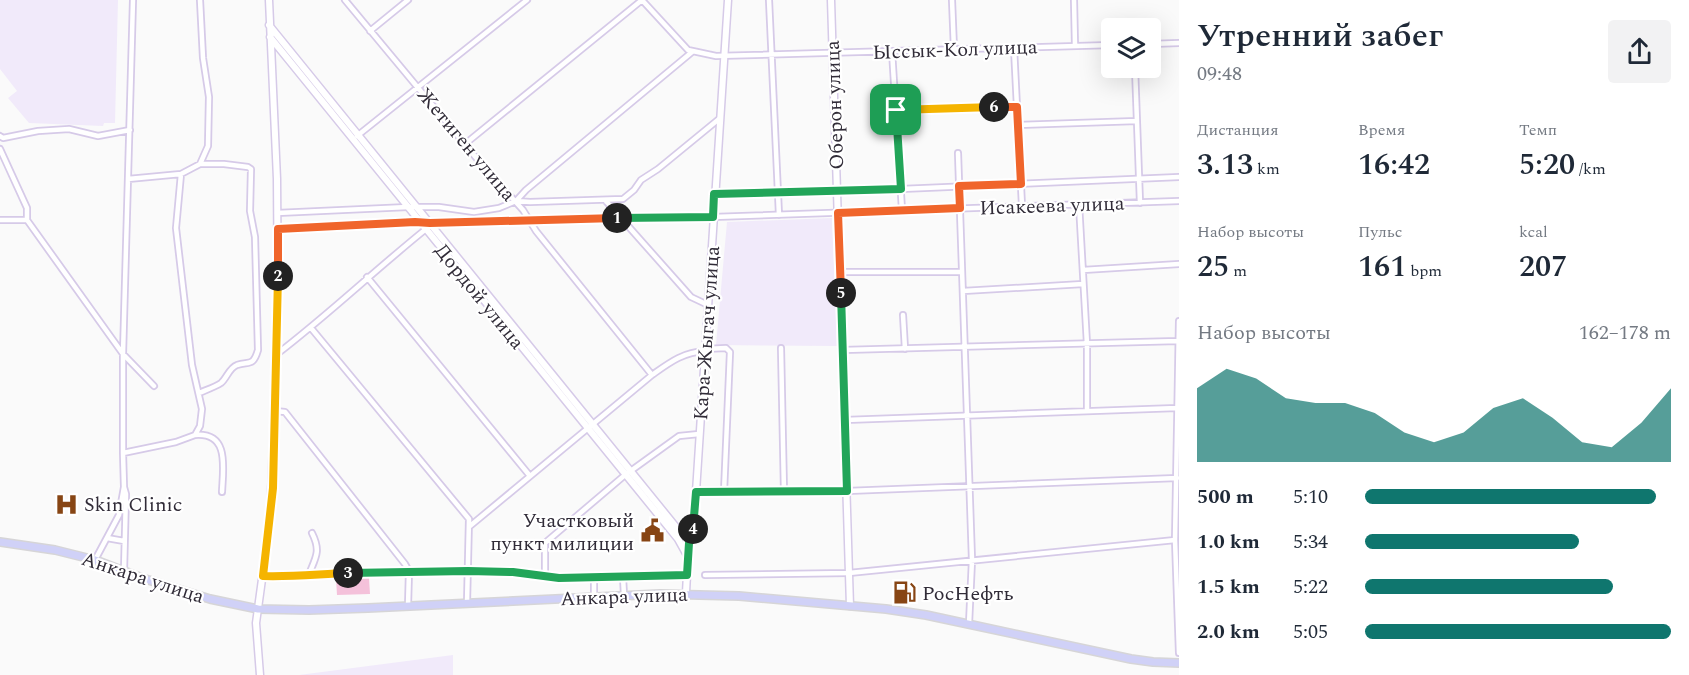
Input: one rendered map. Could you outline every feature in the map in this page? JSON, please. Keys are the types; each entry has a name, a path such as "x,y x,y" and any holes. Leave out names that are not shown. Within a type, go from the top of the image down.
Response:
{"main road":[{"name":"Анкара улица","path":"0,542 45,548 94,560 210,599 258,609 309,610 686,593 850,606 926,615 1131,659 1179,663"}],"street":[{"path":"94,560 119,515 124,487 123,354 133,0"},
{"path":"200,0 203,58 209,97 208,146 200,164"},
{"path":"260,675 256,646 258,609 270,521 277,354 278,213 269,0"},
{"name":"Жетиген улица","path":"345,0 507,194 516,201 536,231 652,375"},
{"path":"370,31 408,0"},
{"path":"355,137 527,0"},
{"path":"465,144 642,0 683,46 692,52 526,189 516,201"},
{"name":"Кара-Жыгач улица","path":"686,593 689,543 692,536 696,492 728,0"},
{"path":"769,0 779,215"},
{"name":"Оберон улица","path":"831,0 850,606"},
{"path":"952,0 954,49"},
{"path":"1074,0 1075,45"},
{"name":"Дордой улица","path":"269,25 408,207 420,221 428,226"},
{"path":"270,37 280,37"},
{"name":"Дордой улица","path":"270,37 417,207 428,226 628,472 678,539 688,557"},
{"path":"1161,44 1179,43"},
{"name":"Ыссык-Кол улица","path":"692,52 703,55 724,55 1101,45"},
{"path":"1014,48 1022,206"},
{"path":"270,56 276,50 282,51"},
{"path":"892,51 902,210"},
{"path":"1135,78 1140,203"},
{"path":"896,110 1017,107"},
{"path":"278,213 408,207 439,207 474,212 499,208 516,201 623,199 629,196 648,175 719,119"},
{"path":"1018,125 1137,121"},
{"path":"0,135 3,138 38,131 73,129 98,136 130,130"},
{"path":"0,149 27,208 27,220 123,354 154,386"},
{"path":"958,153 972,560 969,624"},
{"path":"128,179 181,174 200,164 233,165 251,169 250,211 255,237 258,350 253,361 246,365 237,365 221,382 199,393"},
{"path":"181,174 176,228 192,365 202,409 200,426 195,435"},
{"name":"Исакеева улица","path":"714,194 901,189 1179,177"},
{"path":"605,200 691,297 708,305"},
{"name":"Исакеева улица","path":"428,226 529,220 713,217 1179,201"},
{"path":"1079,204 1087,344 1088,411"},
{"path":"302,213 303,228"},
{"path":"0,220 27,220"},
{"path":"278,229 420,221"},
{"path":"277,354 311,328 428,226"},
{"path":"1083,270 1179,264"},
{"path":"840,272 962,272"},
{"path":"367,277 530,476"},
{"path":"963,291 1083,284"},
{"path":"903,315 905,349"},
{"path":"1179,321 1175,540 1179,653"},
{"path":"311,328 469,519 467,603"},
{"path":"843,350 1178,341"},
{"path":"470,526 652,375 677,358 692,352 726,348 730,352 724,492"},
{"path":"781,348 784,492"},
{"path":"845,420 1177,408"},
{"path":"275,411 285,412 409,571 408,606"},
{"path":"123,453 176,442 195,435 204,434 212,437 224,455 222,492"},
{"path":"545,575 545,543 628,472 679,436 699,434"},
{"name":"Дордой улица","path":"628,472 689,543"},
{"path":"696,492 969,488 1177,478"},
{"path":"124,487 126,494 124,571"},
{"path":"309,574 318,551 318,545 312,533"},
{"path":"684,535 692,536"},
{"path":"107,538 124,542"},
{"path":"705,574 849,573 1175,540"},
{"path":"263,576 297,577 309,574 409,571 468,571 545,575 559,578 687,575"},
{"path":"623,577 624,595"},
{"path":"594,578 594,597"}],"shaded area":[{"path":"0,0 118,0 115,123 104,123 103,126 29,123 8,98 17,91 0,69"},
{"path":"832,218 837,346 716,345 727,222"},
{"path":"369,578 370,594 337,595 336,579"},
{"path":"453,655 453,675 299,675"}],"place":[{"name":"Skin Clinic","path":"66,504"},
{"name":"Участковый пункт милиции","path":"652,531"},
{"name":"РосНефть","path":"904,593"}],"route":[{"path":"1017,107 1021,184 959,186 960,208 838,213 847,491 696,492 687,575 559,578 513,572 409,571 309,574 297,577 263,576 273,488 278,229 420,221 430,223 713,217 714,194 901,189 896,110 1017,107"}]}
